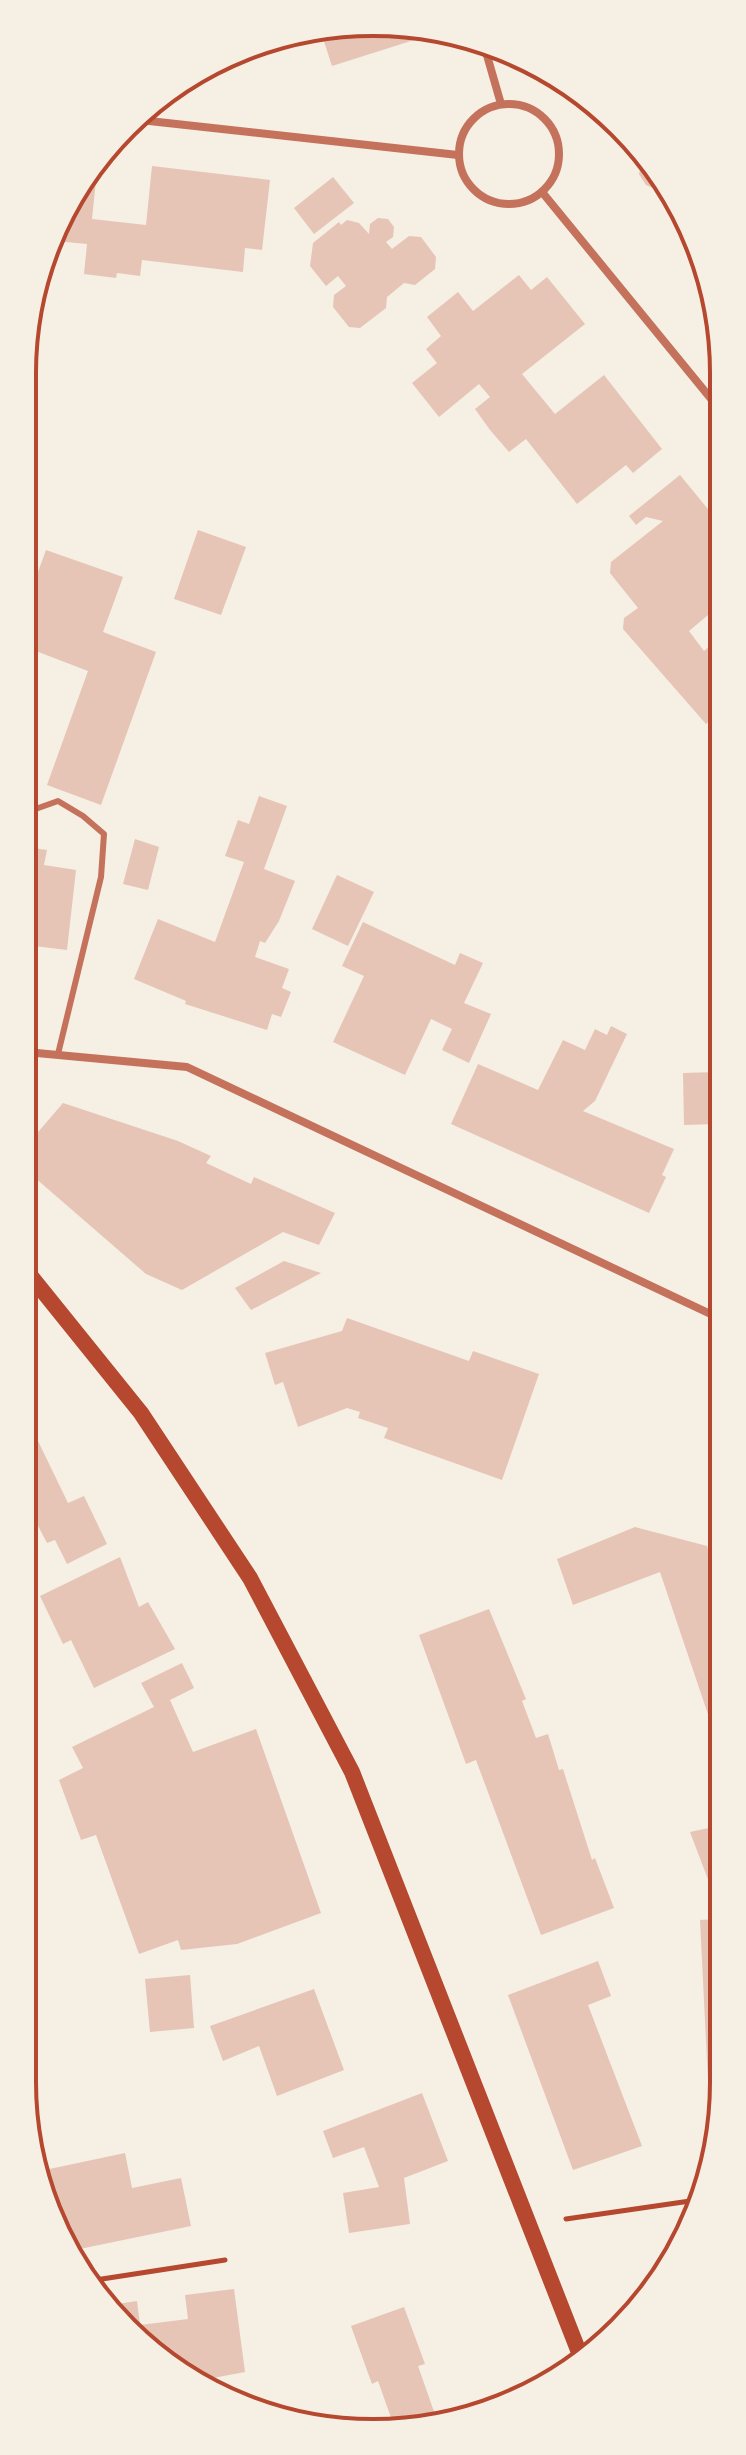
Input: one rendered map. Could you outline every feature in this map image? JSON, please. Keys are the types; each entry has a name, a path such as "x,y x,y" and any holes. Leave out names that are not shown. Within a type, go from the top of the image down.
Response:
{"main road":[{"path":"36,1283 141,1413 257,1592 352,1772 578,2349"}],"street":[{"path":"487,56 501,104"},
{"path":"501,104 527,106 542,115 553,128 559,162 553,178 542,192 527,201 511,204 481,196 461,171 458,155 467,124 479,112 501,104"},
{"path":"150,121 458,155"},
{"path":"542,192 710,398"},
{"path":"36,1053 187,1067 710,1314"}],"lane":[{"path":"36,809 58,801 104,834 101,877 58,1054"}],"path":[{"path":"530,2224 688,2201"},
{"path":"100,2279 225,2260"}],"building":[{"path":"373,36 417,39 332,66 323,40"},
{"path":"152,166 270,180 262,250 245,248 243,272 142,260 140,276 117,273 116,278 84,274 87,244 63,242 81,204 96,182 92,219 146,225"},
{"path":"640,168 655,189 646,185 639,174"},
{"path":"333,177 354,203 314,234 294,208"},
{"path":"378,218 388,219 394,227 393,237 386,242 392,249 409,236 421,237 436,257 435,269 415,285 404,283 387,297 386,308 360,328 349,327 333,307 334,295 346,286 338,276 326,286 310,266 313,243 339,222 341,225 347,220 359,223 369,234 370,224"},
{"path":"519,275 531,290 547,277 585,324 522,374 555,414 604,375 662,449 633,473 626,465 577,504 526,439 509,452 490,430 475,409 490,397 479,384 439,417 412,383 437,363 426,349 441,336 427,317 458,292 473,311"},
{"path":"680,475 710,512 710,613 689,631 704,651 710,646 710,721 706,724 623,629 624,618 638,608 610,573 611,562 663,521 646,517 636,525 629,516"},
{"path":"198,530 246,547 221,615 174,599"},
{"path":"46,550 123,577 103,632 156,652 101,805 47,785 88,671 36,651 36,577"},
{"path":"259,796 287,806 264,869 295,881 279,921 265,943 260,941 255,957 289,969 282,988 291,992 281,1017 272,1014 267,1030 185,1004 186,1001 134,979 158,919 215,942 244,862 225,856 238,820 249,824"},
{"path":"135,839 159,847 148,890 123,884"},
{"path":"36,848 47,850 44,865 76,870 67,950 36,946"},
{"path":"337,875 374,892 348,946 312,929"},
{"path":"363,922 455,965 460,953 483,963 464,1003 491,1014 469,1063 442,1050 452,1029 431,1019 405,1075 333,1042 364,976 342,966"},
{"path":"611,1026 627,1034 595,1101 583,1111 674,1149 662,1175 666,1177 649,1213 451,1124 478,1064 538,1090 563,1040 585,1050 595,1029 607,1035"},
{"path":"710,1072 710,1124 684,1125 683,1073"},
{"path":"63,1103 178,1141 211,1156 206,1163 251,1184 254,1177 335,1213 319,1245 283,1232 182,1290 146,1274 36,1179 36,1134"},
{"path":"284,1261 321,1273 251,1310 235,1288"},
{"path":"347,1318 469,1361 473,1351 539,1374 502,1480 384,1438 388,1428 358,1418 360,1412 347,1408 298,1427 283,1382 275,1385 265,1353 342,1331"},
{"path":"36,1442 68,1503 84,1496 107,1544 67,1564 55,1540 47,1543 36,1522"},
{"path":"635,1527 707,1546 710,1555 710,1720 660,1572 573,1605 557,1559"},
{"path":"120,1557 139,1607 148,1602 175,1649 94,1688 71,1640 63,1644 40,1596"},
{"path":"489,1609 526,1699 522,1701 536,1738 548,1734 559,1770 563,1769 592,1860 595,1858 614,1908 541,1935 476,1760 466,1764 419,1635"},
{"path":"182,1663 194,1688 170,1700 193,1752 256,1729 321,1913 237,1944 181,1950 178,1940 139,1954 96,1835 81,1840 59,1780 83,1768 72,1747 154,1707 141,1683"},
{"path":"710,1828 710,1885 690,1832"},
{"path":"710,1919 710,2081 708,2081 700,1920"},
{"path":"598,1961 611,1996 588,2005 642,2146 573,2170 508,1995"},
{"path":"190,1975 194,2028 150,2032 145,1979"},
{"path":"314,1989 344,2070 277,2096 259,2046 223,2061 210,2026"},
{"path":"422,2093 448,2161 404,2178 410,2224 349,2233 343,2193 379,2187 364,2147 333,2158 323,2131"},
{"path":"125,2153 132,2188 181,2178 191,2226 80,2249 47,2169"},
{"path":"234,2289 245,2372 212,2378 168,2349 140,2325 188,2319 185,2295"},
{"path":"137,2301 140,2325 120,2304"},
{"path":"404,2307 425,2364 418,2366 435,2414 391,2418 378,2381 372,2384 351,2326"}]}
